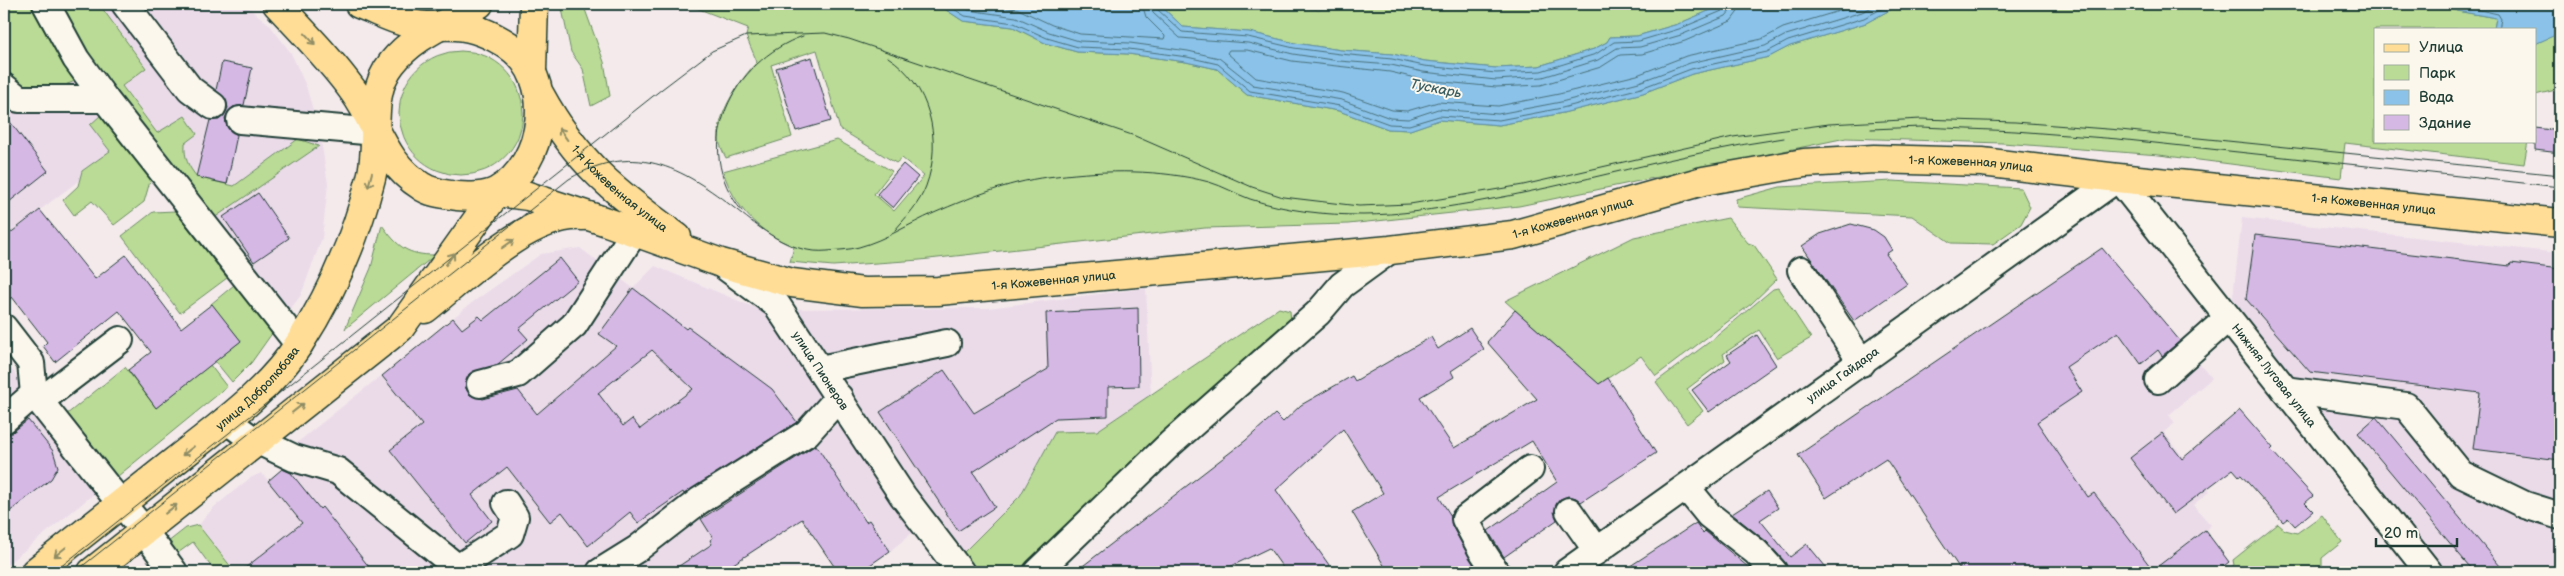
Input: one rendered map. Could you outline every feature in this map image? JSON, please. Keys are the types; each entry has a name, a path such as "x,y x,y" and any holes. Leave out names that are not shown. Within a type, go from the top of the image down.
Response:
{"main road":[{"path":"277,4 320,49 354,92 392,160 408,176 422,187 440,194 466,196 497,192"},
{"path":"359,4 406,23 465,28 492,37 510,47 524,59 536,82"},
{"path":"376,132 376,106 384,75 403,50 437,27 454,20 479,4"},
{"path":"400,328 497,192 523,166 536,142 540,118 536,82 534,4"},
{"name":"1-я Кожевенная улица","path":"536,82 555,123 579,155 606,183 692,247 721,263"},
{"name":"улица Добролюбова","path":"34,572 226,420 285,365 326,302 350,244 372,176 376,132"},
{"name":"1-я Кожевенная улица","path":"497,192 528,196 594,217 721,263 801,284 862,292 938,291 1390,250 1513,235 1703,180 1804,163 1874,159 1982,162 2118,178 2560,222"},
{"path":"92,572 499,250 530,229 558,217 570,215 594,217"}],"street":[{"path":"46,4 76,59 105,99 298,345"},
{"path":"125,4 190,89 213,106"},
{"path":"4,87 19,99 105,99"},
{"path":"240,120 376,132"},
{"name":"Нижняя Луговая улица","path":"2118,178 2429,572"},
{"name":"улица Гайдара","path":"1568,572 2118,178"},
{"path":"480,384 518,374 574,325 635,232"},
{"name":"1-я Кожевенная улица","path":"1037,572 1170,444 1318,313 1342,285 1390,250"},
{"name":"улица Пионеров","path":"721,263 778,305 903,496 961,572"},
{"path":"1801,270 1862,362"},
{"path":"2158,380 2228,318"},
{"path":"4,328 31,363 37,398 122,502 174,572"},
{"path":"4,420 120,340"},
{"path":"820,369 947,343"},
{"path":"2285,390 2406,406 2461,474 2524,505 2560,516"},
{"path":"600,572 637,549 699,501 807,434 839,397"},
{"path":"226,420 258,440 294,458 338,471 458,568 510,534 515,517 506,503"},
{"path":"1496,572 1480,549 1465,519 1530,469"},
{"path":"1687,488 1709,515 1756,552 1774,572"},
{"path":"1569,511 1597,551"}],"shaded area":[{"path":"4,4 53,4 214,218 298,139 234,186 196,177 188,166 184,155 185,143 197,134 185,116 157,133 122,86 146,67 99,4 244,4 269,24 291,53 306,86 320,134 328,184 322,238 301,295 273,332 227,278 125,146 4,237"},
{"path":"2242,218 2560,253 2560,572 2440,572 2231,315"},
{"path":"580,248 633,288 655,266 758,309 988,308 1146,288 1151,395 1097,431 1055,432 1020,496 943,572 912,533 890,551 844,488 797,518 785,531 729,567 732,572 235,572 199,525 213,508 250,478 261,473 268,480 285,466 291,472 298,442 473,302 541,254"},
{"path":"2102,248 2212,378 2169,415 2175,423 2164,432 2210,491 2193,505 2211,525 2205,531 2229,562 2216,572 1960,572 1885,458 1878,462 1849,420"},
{"path":"4,359 100,489 4,567"}],"green space":[{"path":"8,4 33,4 78,80 57,88 24,89 15,81 4,64 4,8"},
{"path":"53,4 99,4 146,68 122,86 157,133 185,116 197,134 185,143 185,153 187,162 197,177 234,186 298,139 319,146 214,218 91,64"},
{"path":"561,4 583,4 604,62 610,96 591,106 583,69 571,52"},
{"path":"678,4 937,4 963,21 1013,27 1045,43 1077,52 1128,54 1186,62 1217,69 1247,95 1339,111 1388,129 1410,130 1439,120 1499,125 1563,113 1643,93 1692,74 1769,57 1790,46 1866,23 1901,4 2441,4 2457,11 2496,18 2494,28 2374,28 2374,142 2528,142 2524,164 2345,143 2341,178 2159,155 2002,143 1846,138 1519,206 1348,224 1205,228 920,260 833,266 790,262 794,247 769,234 749,217 734,196 723,171 837,140 892,171 874,194 894,211 924,176 902,158 896,163 840,129 817,50 771,65 792,137 726,158 720,144 720,122 736,89 757,62 746,36 748,28 694,7"},
{"path":"1159,4 1292,4 1319,10 1342,4 1725,4 1678,24 1637,36 1610,37 1607,42 1594,49 1539,66 1496,68 1425,61 1392,54 1341,50 1295,43 1249,32 1183,27"},
{"path":"2560,33 2560,89 2536,95 2536,44"},
{"path":"461,51 485,56 505,69 518,89 523,113 518,137 505,157 485,170 461,175 437,170 417,157 404,137 399,113 404,89 417,69 437,56"},
{"path":"101,115 151,178 144,202 114,225 92,201 74,215 63,200 78,186 82,171 110,151 90,125"},
{"path":"1892,181 2021,188 2030,207 2021,224 1993,244 1951,243 1912,216 1737,207 1736,199 1780,187"},
{"path":"175,211 227,278 180,313 122,236 153,212"},
{"path":"1728,218 1748,243 1754,245 1777,279 1751,304 1656,376 1641,356 1599,384 1505,301 1634,237"},
{"path":"382,225 393,239 404,248 425,255 435,255 345,329 371,268"},
{"path":"234,285 273,332 251,363 232,382 215,361 241,341 211,304"},
{"path":"1778,288 1811,338 1777,358 1759,330 1723,354 1725,360 1687,389 1703,411 1687,424 1656,382 1712,340 1773,289"},
{"path":"1279,308 1290,311 1291,321 1025,572 973,572 961,555 1020,496 1055,432 1097,431"},
{"path":"210,365 227,387 118,476 103,473 61,419 125,367 156,408"},
{"path":"2322,515 2342,542 2322,558 2322,572 2225,572 2234,565 2233,560 2278,524 2285,530 2297,533"},
{"path":"198,525 235,572 215,572 193,542 171,558 163,546 186,528"}],"water":[{"name":"Тускарь","path":"937,4 1159,4 1183,27 1249,32 1295,43 1341,50 1392,54 1425,61 1496,68 1539,66 1594,49 1607,42 1610,37 1637,36 1678,24 1725,4 1901,4 1866,23 1790,46 1769,57 1692,74 1643,93 1563,113 1499,125 1439,120 1410,130 1388,129 1339,111 1247,95 1217,69 1186,62 1128,54 1077,52 1045,43 1013,27 963,21"},
{"path":"2441,4 2560,4 2560,33 2536,44 2536,28 2494,28 2496,18 2457,11"}],"building":[{"path":"812,57 831,121 796,131 776,68"},
{"path":"222,62 252,68 244,105 233,107 225,118 227,127 237,135 227,184 196,177 210,120 219,120 228,108 226,100 216,90"},
{"path":"4,114 48,171 4,206"},
{"path":"2536,128 2560,131 2560,153 2535,150"},
{"path":"903,164 918,177 893,208 877,194"},
{"path":"258,193 289,238 254,262 223,217"},
{"path":"40,210 95,279 126,255 181,328 212,304 241,341 156,408 128,370 151,352 119,311 55,362 43,346 47,342 12,297 4,303 4,238"},
{"path":"1851,224 1874,230 1884,237 1892,250 1886,254 1907,284 1854,321 1802,246 1820,234"},
{"path":"2255,235 2510,266 2511,263 2560,269 2560,460 2473,449 2480,393 2310,372 2246,299"},
{"path":"2102,248 2180,341 2162,356 2158,350 2141,364 2118,332 2066,367 2082,392 2037,422 2088,497 2094,493 2153,570 2205,530 2229,562 2216,572 1962,572 1886,459 1826,498 1798,455"},
{"path":"560,258 578,281 519,329 528,339 498,364 469,374 465,387 470,395 483,399 518,390 537,414 616,346 599,334 633,288 686,329 688,327 772,389 797,422 684,494 683,492 638,523 630,512 588,546 562,512 550,522 507,467 472,495 492,521 465,543 390,450 422,425 382,376 453,318 462,329 479,316 483,320","holes":["652,350 693,389 640,429 632,419 623,426 598,393"]},
{"path":"1138,308 1139,386 1108,387 1108,416 1056,418 973,472 995,507 958,531 880,412 944,370 974,413 1048,369 1046,313"},
{"path":"1515,310 1599,384 1608,378 1656,453 1581,502 1576,498 1568,496 1560,499 1554,512 1557,520 1504,557 1488,531 1557,482 1532,441 1439,497 1451,516 1452,526 1478,572 1388,572 1352,512 1383,493 1343,429 1276,490 1334,572 1286,572 1269,548 1219,572 1075,572 1245,441 1275,414 1283,422 1301,405 1352,376 1355,381 1431,337 1438,349 1470,328 1484,349 1451,371 1454,377 1420,397 1454,448 1537,399 1487,342"},
{"path":"1757,335 1776,365 1709,412 1692,390 1731,361 1727,355"},
{"path":"2240,410 2273,448 2271,450 2313,496 2305,503 2313,511 2295,526 2288,518 2283,522 2241,475 2239,476 2233,469 2173,514 2130,458 2162,433 2182,459"},
{"path":"2376,417 2505,572 2474,572 2358,433"},
{"path":"28,420 53,451 58,467 51,479 4,516 4,439"},
{"path":"816,445 866,522 869,520 890,551 860,572 838,572 802,519 721,572 670,572 712,544 710,540 713,538 701,519"},
{"path":"282,469 291,473 320,509 322,507 373,572 240,572 302,523 268,481"},
{"path":"1767,491 1778,508 1760,520 1790,557 1807,544 1830,572 1789,572 1785,562 1767,542 1732,514"},
{"path":"1696,523 1703,533 1705,531 1754,572 1621,572"}],"tram line":[{"path":"54,572 662,89 712,51 746,36 825,33 849,39 1135,136 1252,187 1283,197 1359,206 1410,204 1523,185 1733,137 1829,124 1921,119 2015,122 2120,130 2560,175"},
{"path":"742,211 726,186 719,160 719,134 726,109 739,85 756,65 778,48 803,36"},
{"path":"888,57 902,68 914,82 923,98 933,132 931,168 926,186 917,204 895,230"},
{"path":"1871,129 1921,127 2015,131 2118,139 2560,187"},
{"path":"75,572 569,179 594,167 617,161 639,161 660,165 681,173 701,184 781,241 803,249 827,251 851,249 869,244 934,213 994,190 1025,181 1056,176 1113,172 1171,175 1209,182 1250,199 1306,212 1377,215 1404,213 1510,196 1666,160 1784,138"}]}
